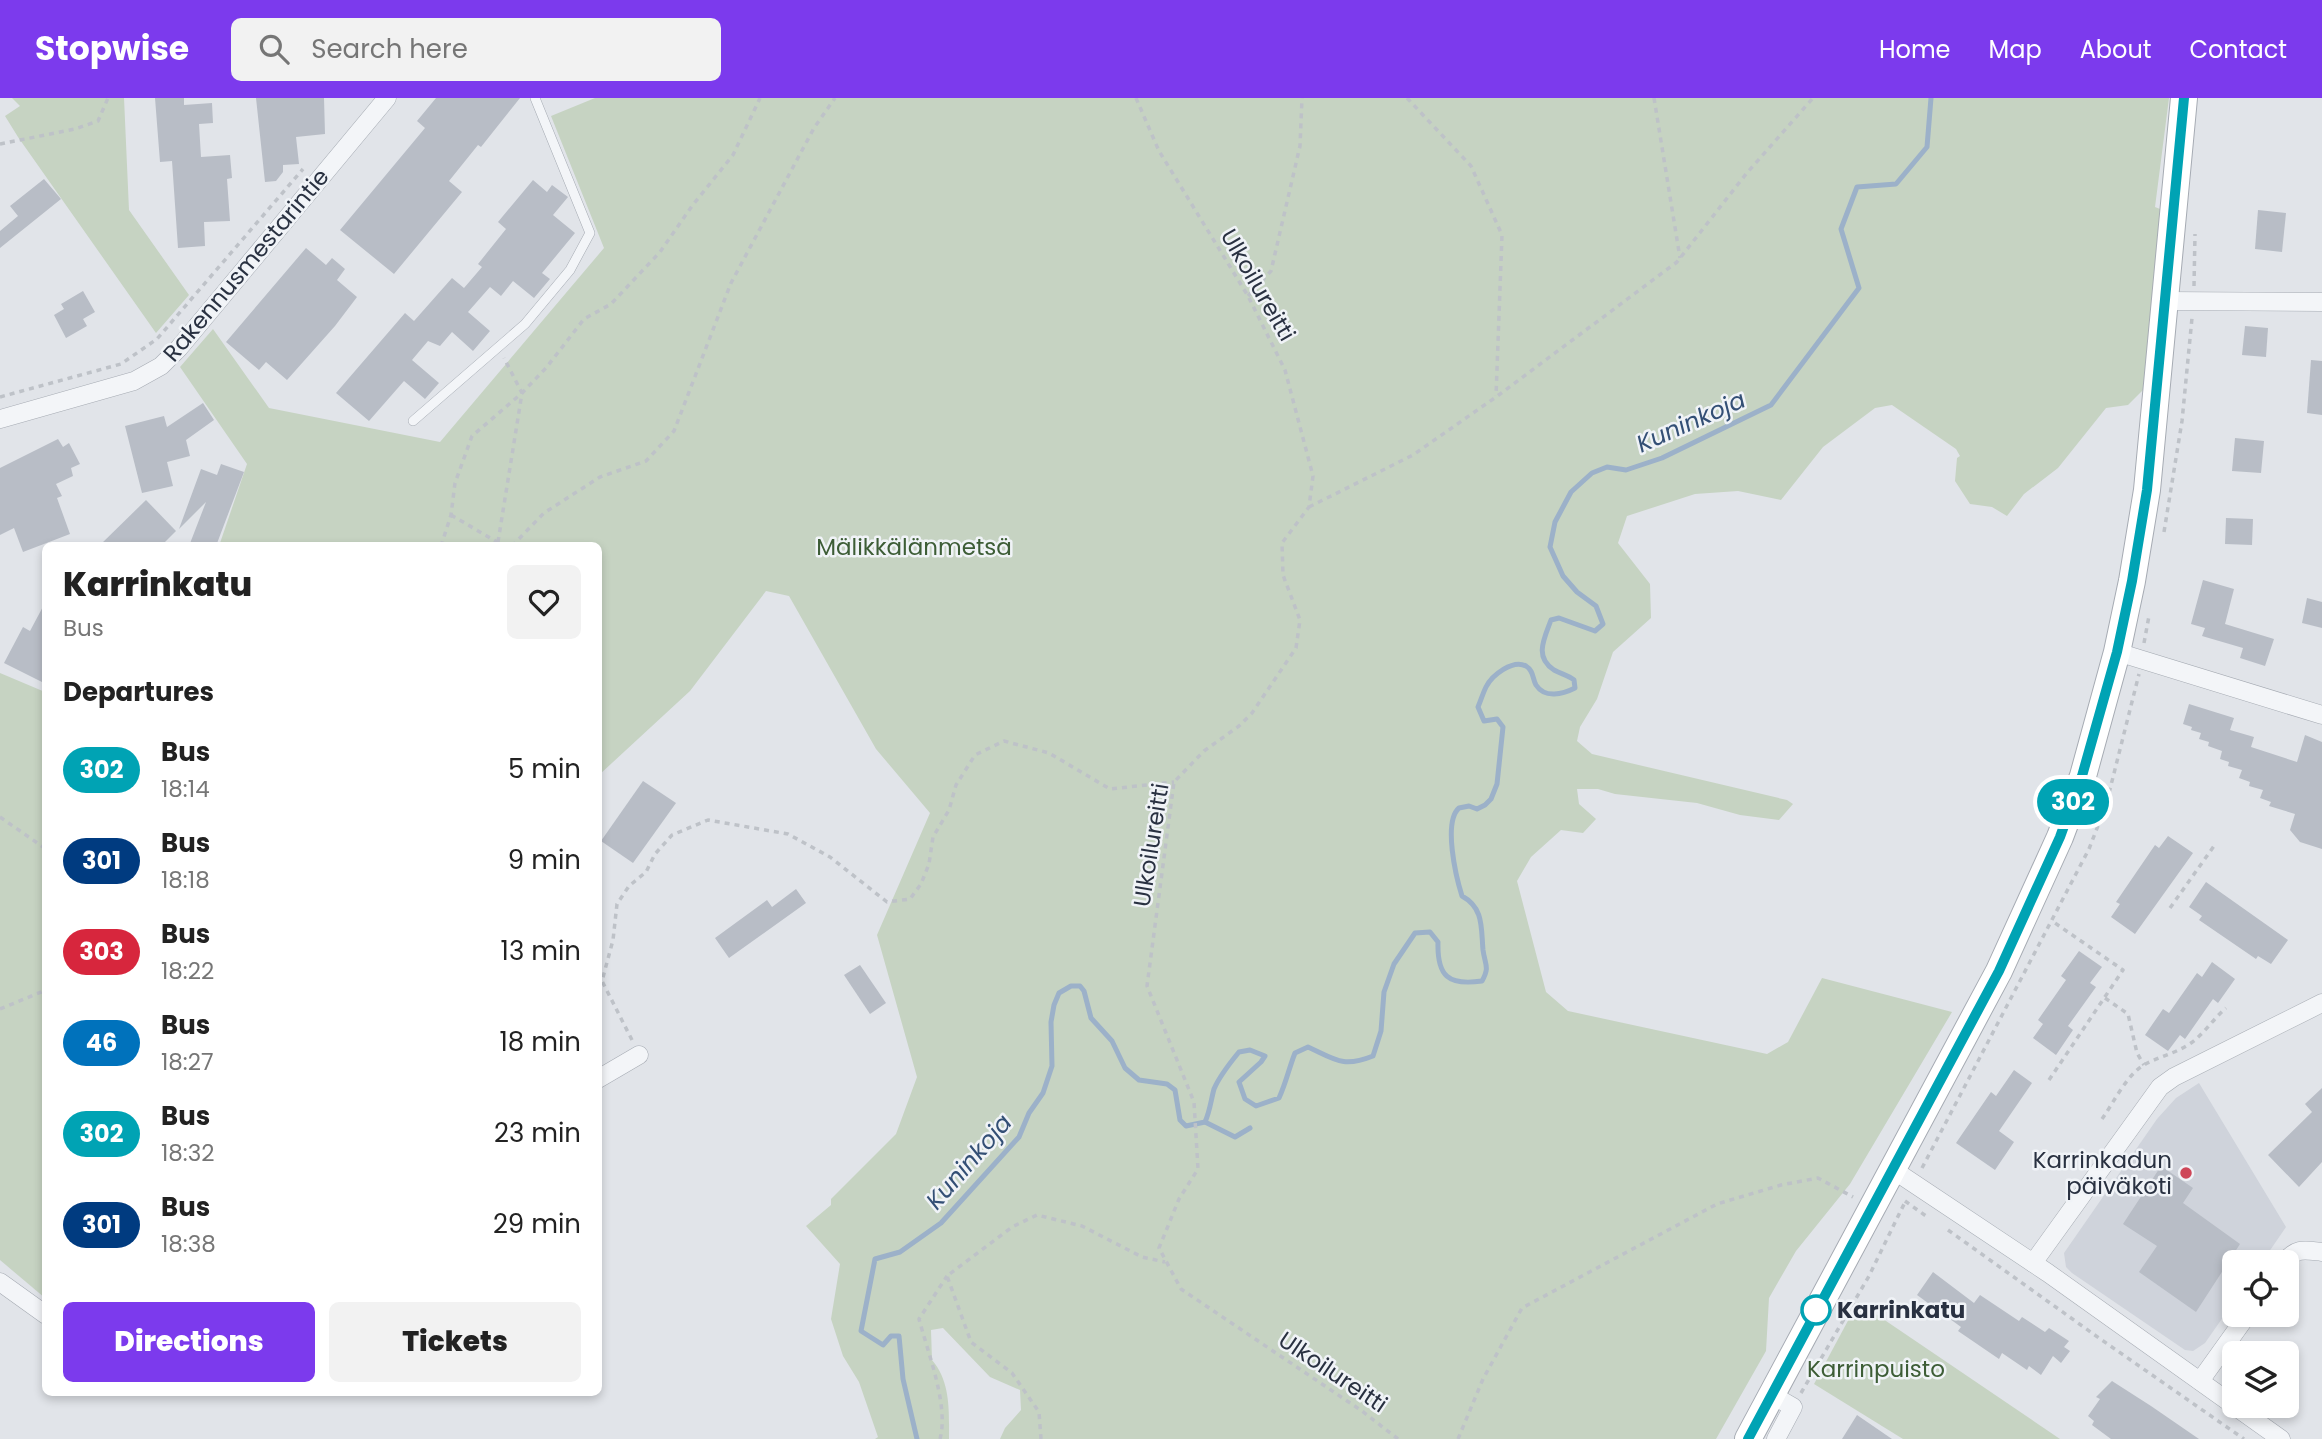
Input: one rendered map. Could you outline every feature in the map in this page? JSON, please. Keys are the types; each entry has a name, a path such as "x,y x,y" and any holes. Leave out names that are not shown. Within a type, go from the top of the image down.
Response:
{"main road":[{"path":"1748,1439 1783,1401 1892,1170 1999,971 2060,837 2082,776 2117,652 2147,490 2184,98"}],"street":[{"name":"Rakennusmestarintie","path":"0,419 134,381 160,366 179,348 387,98"},
{"path":"2165,301 2322,302"},
{"path":"2117,652 2322,715"},
{"path":"2033,1263 2160,1087 2174,1077 2322,1003"},
{"path":"602,1077 639,1055"},
{"path":"1892,1170 2033,1263 2281,1439"},
{"path":"2298,1250 2322,1252"},
{"path":"0,1282 42,1312"},
{"path":"2200,1381 2239,1327"},
{"path":"1776,1439 1783,1401"}],"lane":[{"path":"413,421 524,324 570,271 590,233 536,98"}],"path":[{"path":"0,144 75,129 98,121 108,98"},
{"path":"442,542 451,515 455,483 472,436 522,393 546,368 584,319 611,304 660,252 733,155 760,98"},
{"path":"516,542 544,513 600,477 646,461 674,431 731,283 814,128 835,98"},
{"name":"Ulkoilureitti","path":"1136,98 1159,151 1248,296 1285,370 1313,476 1309,507 1282,543 1283,575 1300,620 1296,648 1252,713 1239,726 1204,751 1174,782 1147,986 1194,1102 1198,1169 1179,1199 1159,1248 1181,1289 1362,1411 1398,1439"},
{"path":"1248,296 1271,271 1300,146 1302,98"},
{"path":"1407,98 1471,166 1502,235 1496,397"},
{"path":"1654,98 1680,258"},
{"path":"1309,507 1413,455 1496,397 1680,258 1746,174 1813,98"},
{"path":"0,397 121,364 157,339 309,161"},
{"path":"451,515 498,542 522,393 498,347"},
{"path":"639,1055 602,981 613,940 617,904 629,886 646,872 655,854 672,835 708,820 788,834 830,857 887,902 910,899 921,884 929,864 933,837 949,810 956,785 975,755 1004,741 1049,753 1110,789 1174,782"},
{"path":"0,817 42,846"},
{"path":"2170,908 2214,846"},
{"path":"2049,1080 2123,970 2052,921"},
{"path":"0,1009 42,992"},
{"path":"2105,998 2128,1014 2137,1053 2144,1065"},
{"path":"2102,1119 2134,1073 2144,1065 2170,1056 2202,1035 2212,1020 2226,1008"},
{"path":"1458,1439 1483,1379 1522,1308 1717,1205 1781,1185 1818,1178 1855,1198"},
{"path":"1783,1401 1869,1276 1905,1201 1936,1222"},
{"path":"940,1439 943,1426 938,1390 919,1320 947,1276 1012,1227 1037,1215 1082,1226 1142,1257 1166,1262"},
{"path":"1946,1228 2244,1439"},
{"path":"947,1276 971,1342 1012,1373 1040,1412 1041,1439"}],"shaded area":[{"name":"Karrinkadun päiväkoti","path":"2199,1083 2286,1227 2270,1250 2222,1250 2222,1319 2205,1343 2193,1351 2185,1350 2072,1273 2066,1267 2064,1253 2157,1119 2176,1098"}],"green space":[{"path":"12,98 124,98 129,210 189,295 156,333 5,116 20,106"},
{"name":"Mälikkälänmetsä","path":"595,98 2169,98 2155,207 2160,209 2146,387 2128,405 2106,408 2058,468 2024,494 2007,516 1992,507 1970,504 1955,481 1957,458 1960,456 1956,449 1892,405 1875,408 1823,447 1781,500 1738,491 1695,494 1627,516 1618,543 1650,584 1651,618 1613,652 1597,699 1580,727 1577,741 1592,754 1787,800 1793,804 1779,820 1740,815 1697,803 1615,794 1598,789 1577,789 1579,804 1596,819 1583,833 1561,830 1531,857 1517,881 1546,992 1568,1011 1767,1054 1788,1042 1822,978 1952,1012 1850,1184 1796,1251 1769,1298 1766,1351 1716,1439 1000,1439 1005,1428 1021,1410 1020,1390 990,1377 943,1328 931,1330 932,1360 946,1388 949,1439 875,1439 878,1437 859,1382 843,1356 831,1319 840,1264 806,1226 831,1205 831,1199 896,1134 917,1077 877,935 930,813 876,749 789,596 766,591 690,691 602,772 602,542 220,542 247,464 180,367 213,329 269,408 440,442 604,248 551,116"},
{"path":"0,673 42,691 42,1295 0,1260"},
{"name":"Karrinpuisto","path":"1858,1302 2060,1439 1903,1439 1814,1384"}],"building":[{"path":"155,98 184,98 184,105 212,103 213,123 199,124 201,157 230,155 232,178 227,179 230,221 204,222 205,246 178,248 172,161 160,162"},
{"path":"256,98 324,98 325,134 296,137 299,164 283,165 283,172 276,181 265,182"},
{"path":"436,98 520,98 481,147 478,145 449,181 462,192 394,274 340,230 425,128 417,121"},
{"path":"44,179 61,199 0,248 0,231 18,216 10,206"},
{"path":"533,180 547,192 552,185 568,197 553,215 575,233 542,273 550,279 534,298 513,281 501,296 490,287 468,312 490,331 473,351 452,332 440,346 428,341 412,360 439,383 425,399 404,381 369,421 336,393 405,313 414,321 452,278 464,288 482,267 478,264 506,229 498,222"},
{"path":"2258,210 2286,213 2282,252 2255,249"},
{"path":"306,248 326,265 332,258 345,269 337,280 357,297 287,380 266,362 259,370 226,342"},
{"path":"83,291 95,312 83,319 87,326 66,338 54,315 64,309 61,304"},
{"path":"2245,326 2268,328 2266,357 2242,355"},
{"path":"2311,360 2322,361 2322,415 2307,413"},
{"path":"203,403 214,420 186,440 190,456 167,462 173,486 142,493 125,426 164,416 167,427"},
{"path":"2235,438 2264,441 2261,473 2232,471"},
{"path":"58,439 63,447 69,443 80,464 71,468 73,476 56,484 62,496 57,498 70,534 42,542 42,545 23,552 14,528 0,535 0,468"},
{"path":"221,464 244,472 218,542 191,542 206,502 179,529 201,469 217,475"},
{"path":"146,500 176,531 165,542 103,542"},
{"path":"2226,518 2253,519 2252,545 2225,544"},
{"path":"2203,580 2234,589 2225,624 2274,639 2265,666 2240,658 2243,648 2202,636 2205,628 2191,624"},
{"path":"2307,598 2322,602 2322,628 2302,623"},
{"path":"42,608 42,682 4,663 23,627 30,631"},
{"path":"2189,704 2234,718 2230,730 2254,737 2251,747 2297,762 2305,735 2322,742 2322,849 2300,842 2290,830 2295,814 2269,806 2271,802 2260,798 2263,790 2249,786 2250,782 2239,778 2242,770 2228,766 2229,762 2220,759 2222,751 2208,746 2209,742 2199,739 2201,733 2183,724"},
{"path":"643,781 676,803 633,863 602,840"},
{"path":"2168,836 2193,853 2135,934 2111,917 2120,904 2116,902 2155,845 2159,848"},
{"path":"2206,882 2288,940 2271,964 2258,956 2256,959 2199,920 2202,916 2189,907"},
{"path":"796,889 806,903 729,958 715,938 767,900 772,907"},
{"path":"2079,951 2102,967 2090,983 2096,987 2068,1026 2073,1030 2056,1055 2033,1038 2043,1024 2038,1020 2066,980 2061,976"},
{"path":"2212,962 2235,979 2218,1003 2213,999 2185,1039 2180,1035 2168,1051 2145,1035 2163,1009 2169,1013 2197,973 2202,977"},
{"path":"860,965 886,1003 870,1014 844,975"},
{"path":"2014,1070 2032,1083 1999,1131 2014,1142 1995,1170 1956,1143 1991,1092 1996,1096"},
{"path":"2322,1088 2322,1162 2299,1187 2268,1155 2312,1112 2305,1104"},
{"path":"2161,1166 2193,1188 2183,1203 2240,1244 2236,1250 2222,1250 2222,1272 2196,1312 2139,1272 2157,1246 2123,1224"},
{"path":"1933,1272 1974,1303 1980,1295 2019,1321 2022,1317 2045,1332 2049,1328 2069,1341 2064,1347 2070,1351 2061,1363 2053,1356 2041,1375 2029,1366 2027,1370 2002,1353 1999,1359 1958,1331 1961,1327 1917,1295"},
{"path":"2112,1381 2199,1439 2111,1439 2092,1425 2094,1421 2088,1416 2100,1399 2096,1397"},
{"path":"1857,1415 1892,1439 1842,1439"}],"waterway":[{"name":"Kuninkoja","path":"917,1439 903,1379 899,1336 891,1336 883,1345 861,1331 875,1259 900,1252 941,1223 1019,1137 1029,1113 1043,1093 1052,1066 1051,1022 1059,993 1071,986 1080,986 1084,991 1091,1018 1112,1041 1125,1068 1139,1080 1167,1084 1175,1090 1180,1120 1186,1126 1205,1122 1216,1084 1239,1052 1250,1050 1265,1056 1239,1082 1245,1099 1256,1106 1279,1098 1295,1053 1308,1047 1333,1059 1347,1062 1373,1056 1381,1031 1384,992 1394,964 1415,933 1430,932 1438,942 1440,963 1447,976 1461,982 1482,981 1486,969 1480,919 1474,906 1462,896 1451,837 1454,815 1459,808 1469,806 1477,809 1485,805 1491,799 1497,784 1503,727 1497,719 1484,721 1478,707 1486,687 1509,666 1521,664 1529,668 1536,685 1549,694 1575,688 1574,680 1554,670 1544,659 1542,647 1551,620 1559,618 1595,631 1603,624 1596,606 1577,592 1563,576 1550,547 1555,522 1571,492 1592,473 1607,467 1626,470 1662,458 1771,405 1859,288 1841,229 1857,187 1896,184 1927,147 1931,98"},
{"path":"1205,1122 1235,1137 1250,1128"}],"bus line":[{"name":"302","path":"1748,1439 1999,971 2060,837 2082,776 2117,652 2147,490 2184,98"}],"place":[{"name":"Karrinkadun päiväkoti","path":"2186,1173"},
{"name":"Karrinkatu","path":"1816,1310"}]}
